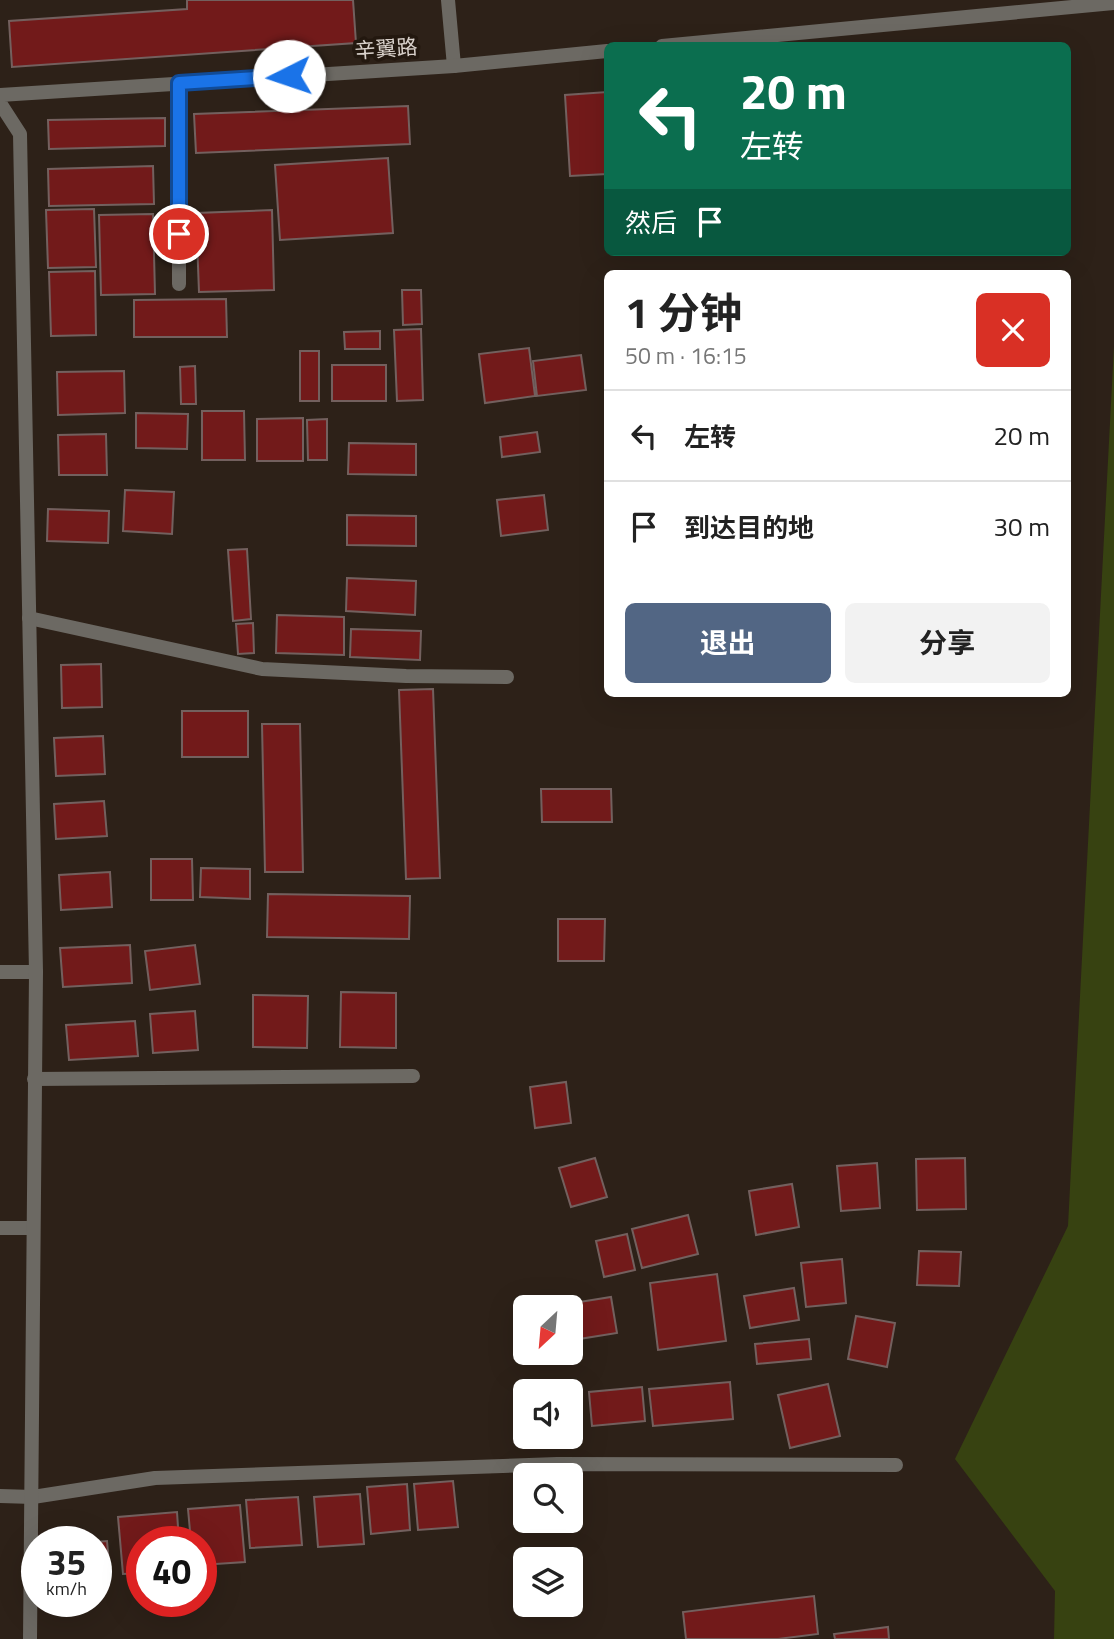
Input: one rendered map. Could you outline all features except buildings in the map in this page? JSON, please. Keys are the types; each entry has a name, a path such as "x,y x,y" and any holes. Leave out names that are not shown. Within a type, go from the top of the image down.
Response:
{"street":[{"path":"448,0 454,66"},
{"path":"703,42 1114,3"},
{"name":"辛翼路","path":"0,95 454,66 604,51"},
{"path":"179,83 179,284"},
{"path":"0,103 20,134 36,972 30,1639"},
{"path":"29,618 262,669 406,676 507,677"},
{"path":"0,972 36,972"},
{"path":"34,1079 413,1076"},
{"path":"0,1228 33,1228"},
{"path":"0,1496 33,1497 155,1478 557,1464 896,1465"}],"shaded area":[{"path":"1114,346 1114,1639 1054,1639 1055,1591 955,1459 1068,1226"}],"route":[{"path":"179,234 179,83 289,76"}]}
